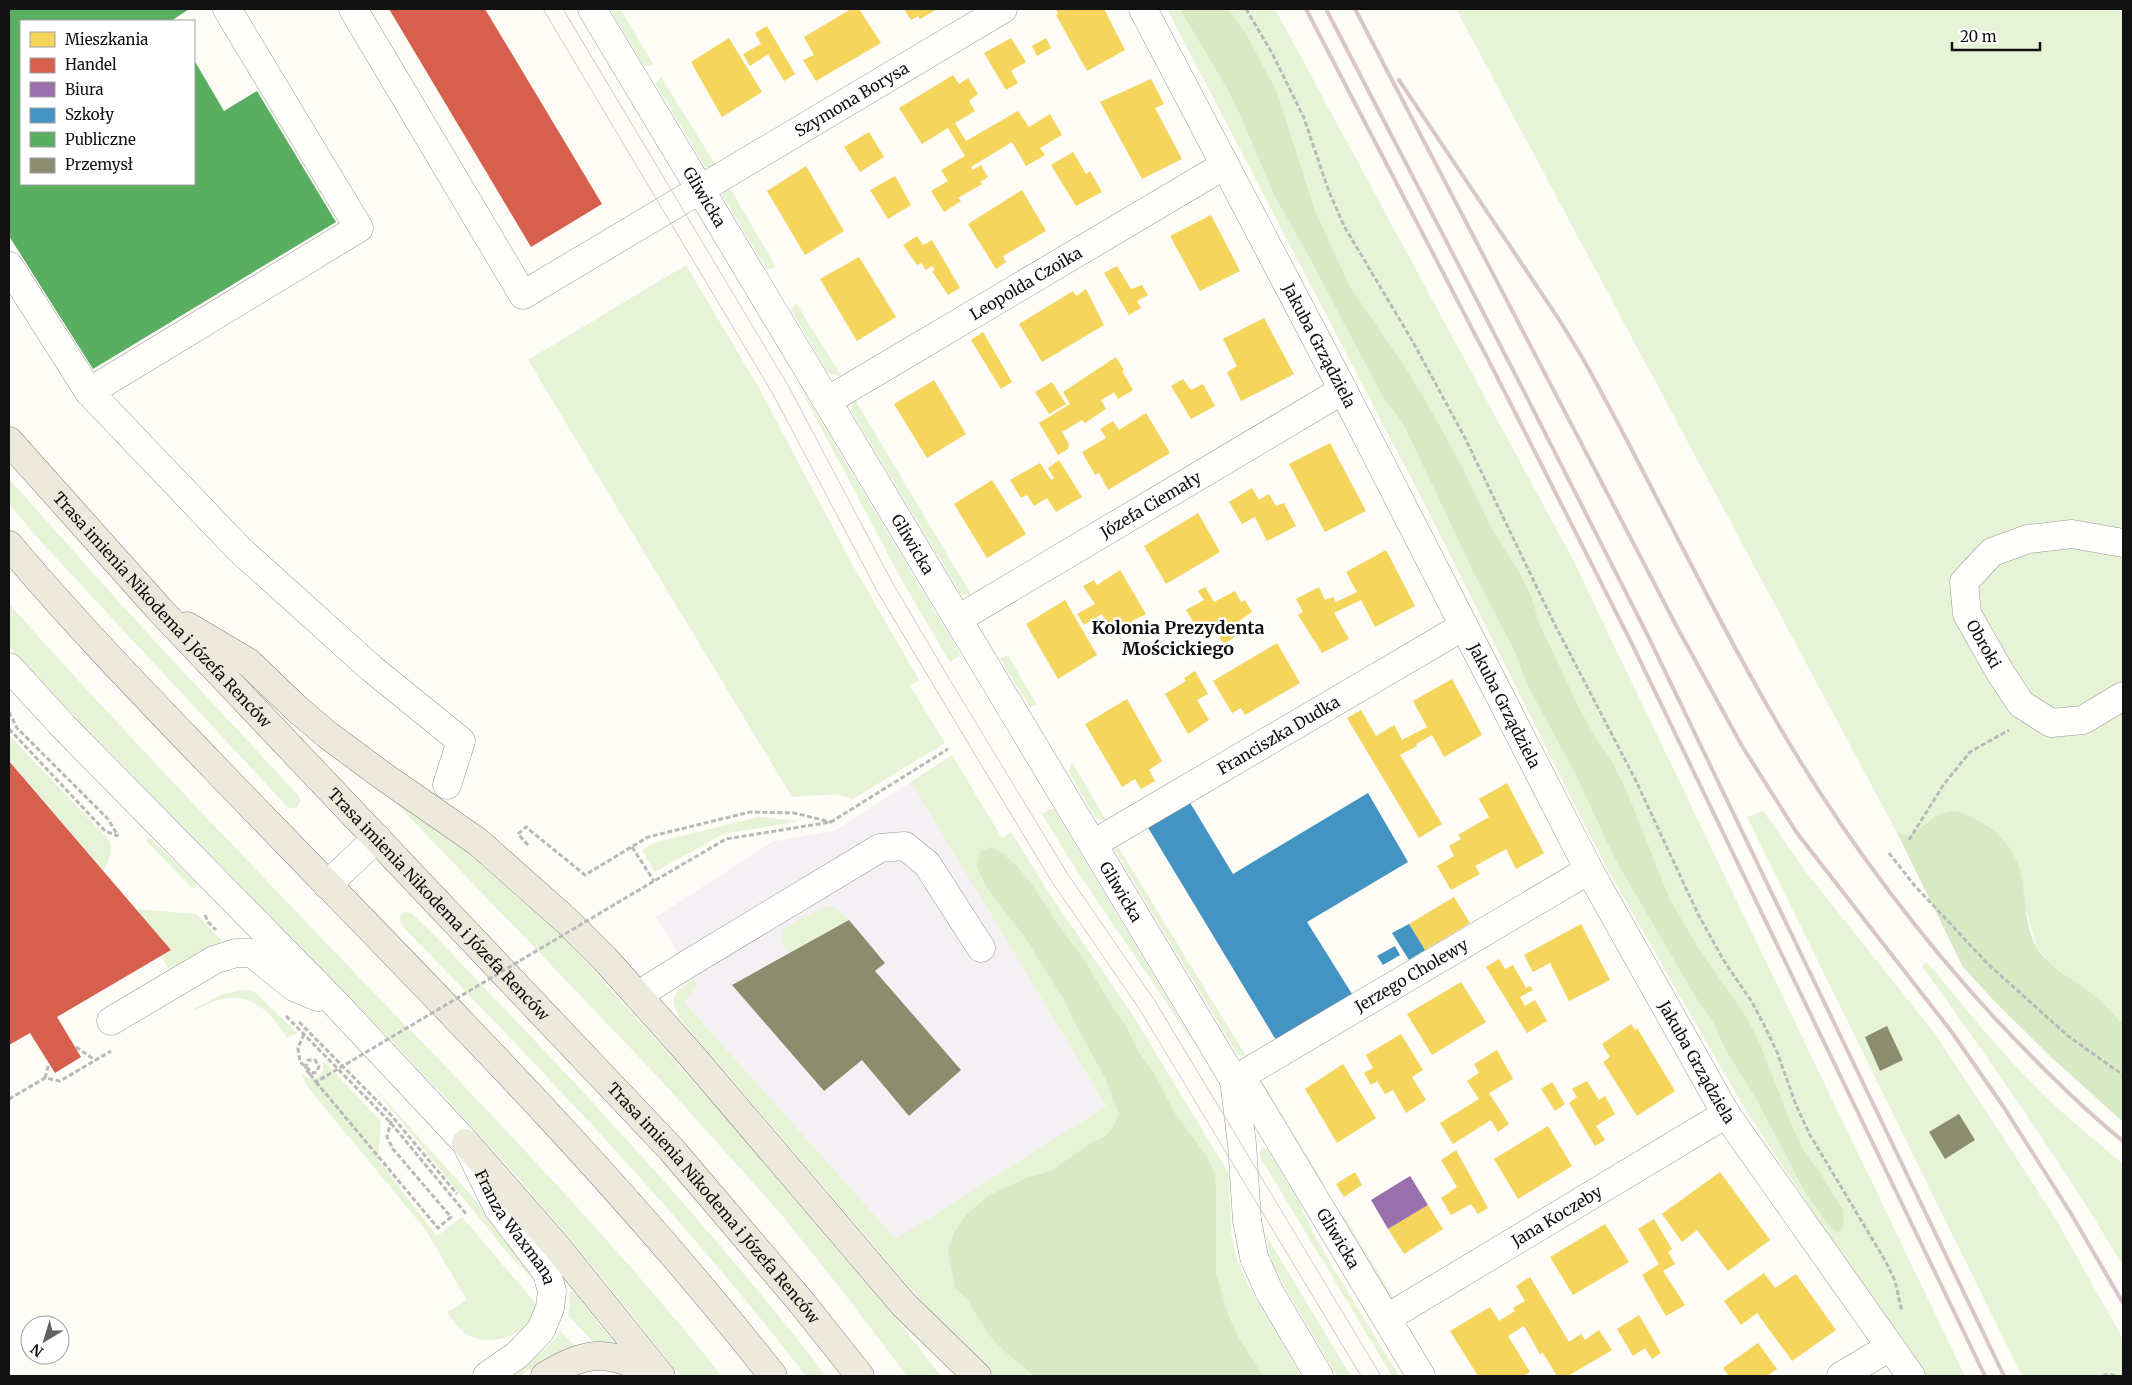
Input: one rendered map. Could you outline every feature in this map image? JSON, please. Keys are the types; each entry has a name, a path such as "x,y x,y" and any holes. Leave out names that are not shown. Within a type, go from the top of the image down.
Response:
{"main road":[{"name":"Trasa imienia Nikodema i Józefa Renców","path":"9,441 160,610 671,1150 790,1288 860,1376"},
{"path":"9,545 162,712 579,1149 695,1282 773,1376"},
{"path":"160,610 248,662 297,709 329,736 478,842 568,922 639,997 907,1308 977,1376"},
{"path":"466,1143 557,1247 661,1376"},
{"path":"907,1308 953,1376"},
{"path":"545,1376 571,1361 594,1355 622,1359 661,1376"}],"street":[{"path":"89,392 359,228 227,9"},
{"name":"Szymona Borysa","path":"353,9 524,295 1002,9"},
{"name":"Gliwicka","path":"592,9 1234,1080 1242,1144 1247,1220 1254,1256 1269,1291 1319,1376"},
{"name":"Jakuba Grządziela","path":"1144,9 1343,390 1589,870 1726,1114 1911,1376"},
{"name":"Leopolda Czoika","path":"827,401 1225,165"},
{"path":"9,266 89,392 239,549 371,668 461,741 447,785"},
{"name":"Józefa Ciemały","path":"958,619 1343,390"},
{"name":"Obroki","path":"2123,543 2072,534 2028,538 1992,552 1964,582 1967,614 2000,672 2021,704 2051,723 2082,720 2123,696"},
{"name":"Franciszka Dudka","path":"1093,844 1464,626"},
{"name":"Franza Waxmana","path":"9,667 63,726 336,1004 466,1143 498,1208 539,1262 546,1273 552,1291 550,1308 541,1330 517,1355 487,1376"},
{"path":"327,885 377,838"},
{"path":"639,997 672,974 880,848 906,846 927,864 981,948"},
{"name":"Jerzego Cholewy","path":"1234,1080 1589,870"},
{"path":"111,1021 214,960 236,953 252,953 294,987 336,1004"},
{"name":"Gliwicka","path":"1234,1080 1250,1091 1421,1376"},
{"name":"Jana Koczeby","path":"1387,1318 1726,1114"},
{"path":"1841,1376 1890,1347"}],"path":[{"path":"1246,9 1272,53 1304,118 1328,189 1344,226 1391,302 1465,438 1554,623 1636,780 1698,914 1724,961 1752,1002 1778,1052 1796,1105 1810,1135 1886,1262 1895,1281 1903,1316 1904,1330 1898,1340 1890,1347"},
{"path":"9,712 17,728 108,819 118,836 105,831 9,729"},
{"path":"1910,840 1944,784 1970,752 2036,714"},
{"path":"316,1082 726,839 831,822 948,749"},
{"path":"531,848 518,834 526,827 585,875 648,837 750,812 794,813 831,822"},
{"path":"632,847 654,881"},
{"path":"1889,853 1916,886 1988,964 2068,1036 2123,1075"},
{"path":"588,912 595,919"},
{"path":"288,1011 392,1115 460,1198"},
{"path":"285,1015 390,1122 472,1220"},
{"path":"304,1034 298,1048 300,1062 313,1073 317,1072 319,1066 312,1059 308,1060 306,1063 304,1069 438,1228 451,1218 393,1149 387,1137 392,1115"},
{"path":"76,1047 95,1060"},
{"path":"45,1078 48,1063"},
{"path":"2103,1376 2108,1374 2116,1376"}],"shaded area":[{"path":"911,782 1106,1106 896,1239 684,1002 697,984 656,917 772,842 836,830"}],"green space":[{"path":"610,9 620,9 654,65 644,66"},
{"path":"1167,9 1275,9 1572,558 1965,1376 1923,1376 1891,1332 1742,1104 1604,863 1424,503"},
{"path":"1180,9 1229,9 1246,34 1277,92 1315,211 1350,287 1403,364 1431,410 1461,465 1492,529 1519,572 1531,596 1540,625 1581,712 1613,763 1628,794 1670,900 1699,949 1747,1018 1758,1039 1795,1133 1805,1153 1819,1171 1843,1210 1844,1227 1838,1232 1831,1228 1806,1194 1757,1100 1725,1049 1715,1025 1695,996 1615,859 1575,773 1528,686 1515,652 1474,573 1403,423 1383,397 1306,251 1273,193 1228,90"},
{"path":"1456,9 2123,9 2123,1024 2107,1008 2050,963 2037,948 2025,906 2023,886 1930,819 1920,830 1908,836 1896,831"},
{"path":"661,77 717,167 705,167 656,84"},
{"path":"727,183 776,267 767,270 722,195"},
{"path":"686,265 759,388 851,562 919,680 910,686 945,743 853,799 836,794 792,797 528,360"},
{"path":"796,303 842,377 828,373 791,310"},
{"path":"792,373 961,655 950,662 905,586"},
{"path":"854,398 972,596 961,594 851,411"},
{"path":"9,479 138,623 298,795 301,800 296,808 288,808 45,546 9,504"},
{"path":"9,604 94,698 544,1170 679,1323 722,1376 680,1376 576,1246 466,1120 9,647"},
{"path":"1008,655 1037,705 1030,707 1000,659"},
{"path":"9,735 109,840 111,852 104,871 9,760"},
{"path":"952,755 1002,838 1011,832 1049,893 1134,1017 1229,1174 1231,1232 1236,1256 1247,1283 1301,1376 990,1376 916,1295 682,1021 675,1007 674,997 681,988 694,979 697,985 684,1002 896,1239 1106,1106 911,782"},
{"path":"1072,762 1107,822 1096,818 1068,771"},
{"path":"398,803 460,843 559,932 716,1107 893,1315 941,1376 907,1376 781,1214 660,1079"},
{"path":"1053,808 1188,1033 1190,1039 1042,814"},
{"path":"1763,811 1809,876 1936,1035 2054,1216 2123,1339 2123,1376 2022,1376 1747,817"},
{"path":"1956,811 1981,822 1992,830 2002,838 2016,858 2023,885 2027,918 2033,941 2037,948 2053,966 2092,994 2123,1024 2123,1122 2051,1057 1996,1003 1963,967 1896,831 1908,836 1940,814"},
{"path":"758,817 801,821 723,834 655,872 642,850 654,843"},
{"path":"150,838 197,884 195,889 147,842 147,839"},
{"path":"1117,845 1246,1056 1238,1055 1114,849"},
{"path":"990,847 1001,852 1017,866 1033,886 1063,932 1083,958 1126,1026 1138,1051 1154,1073 1174,1112 1208,1158 1214,1172 1216,1190 1216,1274 1228,1314 1237,1335 1263,1376 1034,1376 1003,1350 989,1335 967,1299 955,1288 948,1250 955,1231 967,1214 988,1196 1026,1178 1051,1171 1092,1142 1103,1138 1112,1129 1119,1114 1104,1076 1064,1000 1024,936 987,888 977,867 980,852"},
{"path":"826,906 834,907 849,920 788,953 782,941 784,928"},
{"path":"135,909 196,914 222,941 169,969 161,956 171,950"},
{"path":"405,912 411,913 431,932 635,1149 733,1260 826,1376 806,1376 711,1259 611,1146 508,1035 403,927 399,917"},
{"path":"1927,962 2018,1069 2065,1115 2123,1164 2123,1266 2051,1151 1922,966"},
{"path":"245,990 255,992 297,1033 287,1038 268,1014 258,1005 248,1000 224,999 210,1003 195,1011 194,1009 222,994"},
{"path":"323,1062 381,1122 378,1160 437,1236 462,1217 537,1305 533,1317 525,1327 500,1339 482,1340 462,1331 455,1324 447,1312 467,1300 425,1229 306,1085 302,1074 308,1078 317,1078 323,1072"},
{"path":"371,1084 504,1232 538,1284 510,1256"},
{"path":"1264,1084 1325,1185 1316,1185 1257,1087"},
{"path":"1263,1147 1267,1149 1298,1200 1313,1233 1399,1376 1392,1376 1260,1157 1260,1150"},
{"path":"1344,1216 1395,1300 1384,1298 1341,1226"},
{"path":"1266,1235 1351,1376 1337,1376 1279,1277 1271,1260"},
{"path":"569,1292 574,1292 613,1342 610,1344 594,1343 568,1315 570,1305"},
{"path":"560,1331 575,1346 549,1358 520,1376 515,1375 515,1370 540,1353"}],"building: Mieszkania":[{"path":"851,9 859,9 881,43 816,81 803,60 814,55 804,37"},
{"path":"904,9 937,9 920,19 918,16 911,20"},
{"path":"1056,9 1104,9 1125,50 1087,71 1056,15 1058,14"},
{"path":"767,26 795,74 784,81 768,54 750,66 743,54 761,44 755,33"},
{"path":"729,38 762,92 722,117 691,62"},
{"path":"1011,38 1026,62 1011,71 1018,83 1006,90 984,53"},
{"path":"1046,38 1051,48 1037,56 1032,46"},
{"path":"953,75 959,84 968,78 978,94 969,101 975,111 955,123 966,141 1018,111 1029,127 1050,114 1062,135 1040,148 1045,155 1026,166 1012,142 971,167 973,170 981,165 988,177 980,182 982,184 958,198 961,201 944,212 931,191 948,181 941,170 965,156 948,128 922,144 899,108"},
{"path":"1151,79 1164,104 1155,108 1182,159 1142,179 1100,102"},
{"path":"869,132 884,157 860,172 844,147"},
{"path":"1073,152 1086,174 1090,171 1102,192 1076,206 1051,165"},
{"path":"806,166 844,231 805,255 767,191"},
{"path":"895,176 911,205 888,219 870,190"},
{"path":"1022,190 1046,231 1003,256 1006,262 996,269 968,224"},
{"path":"1211,215 1240,271 1200,291 1170,236"},
{"path":"917,236 923,245 932,240 960,288 948,295 932,271 935,270 932,266 926,270 921,263 917,265 903,245"},
{"path":"859,257 896,317 857,341 820,279"},
{"path":"1117,266 1131,289 1142,285 1148,295 1137,301 1141,308 1129,315 1104,273"},
{"path":"1086,289 1104,325 1042,362 1019,324 1073,291 1076,296"},
{"path":"1264,318 1294,374 1241,401 1227,372 1237,366 1223,339"},
{"path":"983,332 1012,382 1001,389 971,340"},
{"path":"1116,357 1133,390 1118,399 1114,392 1101,400 1106,409 1085,423 1082,420 1062,432 1069,444 1068,449 1058,455 1039,423 1070,404 1063,392"},
{"path":"1183,379 1191,390 1203,384 1215,406 1191,419 1171,386"},
{"path":"934,380 966,434 927,458 894,404"},
{"path":"1052,382 1066,404 1049,414 1035,392"},
{"path":"1146,413 1170,453 1108,490 1099,473 1095,475 1082,452 1106,438 1100,429 1113,421 1119,430"},
{"path":"1330,443 1366,511 1325,532 1289,464"},
{"path":"1059,460 1082,497 1056,512 1047,498 1034,506 1027,495 1021,498 1010,480 1040,463 1051,480 1054,478 1048,468"},
{"path":"992,480 1026,534 987,558 954,504"},
{"path":"1252,488 1259,500 1269,494 1276,506 1284,503 1296,526 1267,541 1255,517 1242,524 1229,502"},
{"path":"1198,513 1220,552 1166,584 1144,546"},
{"path":"1386,550 1415,606 1375,627 1361,600 1334,613 1349,639 1322,653 1298,615 1303,612 1296,599 1319,587 1325,600 1333,597 1336,602 1357,592 1346,572"},
{"path":"1120,570 1146,614 1132,621 1133,624 1114,635 1102,614 1084,625 1077,614 1095,604 1083,586 1094,580 1097,585"},
{"path":"1205,587 1214,602 1235,591 1241,602 1245,600 1252,612 1239,621 1244,631 1224,644 1215,631 1204,639 1186,610 1204,600 1198,591"},
{"path":"1065,600 1097,655 1058,679 1026,624"},
{"path":"1277,643 1300,683 1245,715 1241,708 1232,713 1213,681"},
{"path":"1195,671 1208,694 1197,700 1209,720 1188,734 1165,694 1186,681 1184,678"},
{"path":"1452,679 1482,735 1444,757 1432,735 1400,755 1442,824 1419,838 1347,718 1361,710 1376,736 1394,725 1402,740 1427,727 1413,701"},
{"path":"1127,699 1162,761 1149,770 1155,781 1141,789 1135,779 1122,787 1085,724"},
{"path":"1507,783 1544,853 1516,869 1506,849 1475,866 1480,874 1451,890 1437,866 1454,856 1449,846 1461,839 1458,835 1489,817 1479,799"},
{"path":"1454,897 1470,923 1425,950 1409,924"},
{"path":"1581,924 1610,980 1569,1001 1550,963 1533,972 1524,955"},
{"path":"1499,959 1505,969 1513,965 1526,988 1530,986 1533,990 1520,997 1525,1006 1535,1000 1547,1021 1527,1033 1486,967"},
{"path":"1461,982 1486,1022 1432,1055 1407,1014"},
{"path":"1631,1024 1635,1030 1637,1028 1675,1091 1637,1116 1603,1062 1610,1057 1602,1044"},
{"path":"1401,1034 1423,1070 1412,1077 1426,1100 1406,1113 1393,1090 1385,1094 1377,1081 1371,1085 1364,1073 1373,1068 1366,1055"},
{"path":"1497,1050 1513,1079 1489,1093 1509,1124 1498,1132 1491,1120 1453,1144 1440,1123 1479,1099 1467,1081 1479,1073 1474,1064"},
{"path":"1343,1064 1376,1118 1337,1143 1305,1089"},
{"path":"1587,1081 1599,1100 1605,1096 1615,1114 1596,1126 1605,1140 1595,1146 1569,1103 1577,1097 1572,1089"},
{"path":"1552,1082 1565,1104 1555,1111 1541,1089"},
{"path":"1548,1126 1572,1166 1518,1199 1494,1159"},
{"path":"1456,1150 1488,1208 1478,1214 1471,1204 1451,1215 1441,1198 1457,1187 1441,1160"},
{"path":"1355,1172 1362,1185 1344,1197 1336,1184"},
{"path":"1720,1172 1770,1240 1728,1271 1697,1230 1682,1242 1662,1214"},
{"path":"1428,1205 1443,1229 1404,1254 1388,1229"},
{"path":"1654,1219 1672,1249 1668,1252 1675,1264 1663,1271 1685,1305 1666,1316 1642,1275 1659,1264 1638,1229"},
{"path":"1605,1224 1629,1262 1573,1295 1550,1257"},
{"path":"1764,1273 1775,1288 1796,1274 1836,1330 1792,1361 1757,1313 1741,1325 1724,1301"},
{"path":"1530,1277 1569,1342 1581,1334 1585,1340 1599,1330 1612,1350 1568,1376 1557,1376 1543,1353 1540,1354 1524,1326 1508,1336 1530,1372 1523,1376 1478,1376 1450,1331 1490,1307 1499,1321 1515,1311 1513,1308 1525,1301 1516,1286"},
{"path":"1639,1315 1661,1353 1652,1359 1645,1348 1633,1356 1617,1329"},
{"path":"1758,1343 1777,1369 1767,1376 1729,1376 1723,1368"}],"building: Handel":[{"path":"389,9 485,9 602,204 531,247"},
{"path":"9,761 171,950 57,1017 81,1057 55,1073 30,1033 9,1045"}],"building: Biura":[{"path":"1410,1176 1428,1205 1388,1229 1371,1200"}],"building: Szkoły":[{"path":"1368,793 1408,862 1307,922 1352,994 1276,1040 1147,826 1189,801 1233,874"},
{"path":"1409,924 1425,950 1409,960 1392,933"},
{"path":"1395,946 1400,955 1383,965 1377,956"}],"building: Publiczne":[{"path":"9,9 189,9 172,20 20,20 20,185 195,185 195,62 224,111 257,91 336,222 93,369 9,236"}],"building: Przemysł":[{"path":"849,920 885,963 875,971 961,1070 909,1116 862,1060 824,1091 732,985"},
{"path":"1887,1026 1903,1060 1880,1071 1865,1037"},
{"path":"1959,1114 1975,1140 1945,1159 1929,1132"}],"tram line":[{"path":"543,9 774,396 877,591 1052,882 1140,1010 1361,1376"},
{"path":"563,9 789,387 892,582 947,675 1067,873 1155,1001 1381,1376"}],"railway":[{"path":"1306,9 1494,371 1632,644 1985,1376"},
{"path":"1326,9 1648,636 2004,1376"},
{"path":"1355,9 1678,629 1742,746 1797,833 1951,1031 2003,1106 2070,1212 2123,1303"},
{"path":"1399,80 1582,357 1750,674 1798,758 1823,797 1875,872 1931,945 1961,980 2055,1080 2123,1141"}],"district":[{"name":"Kolonia Prezydenta Mościckiego","path":"1178,638"}]}
